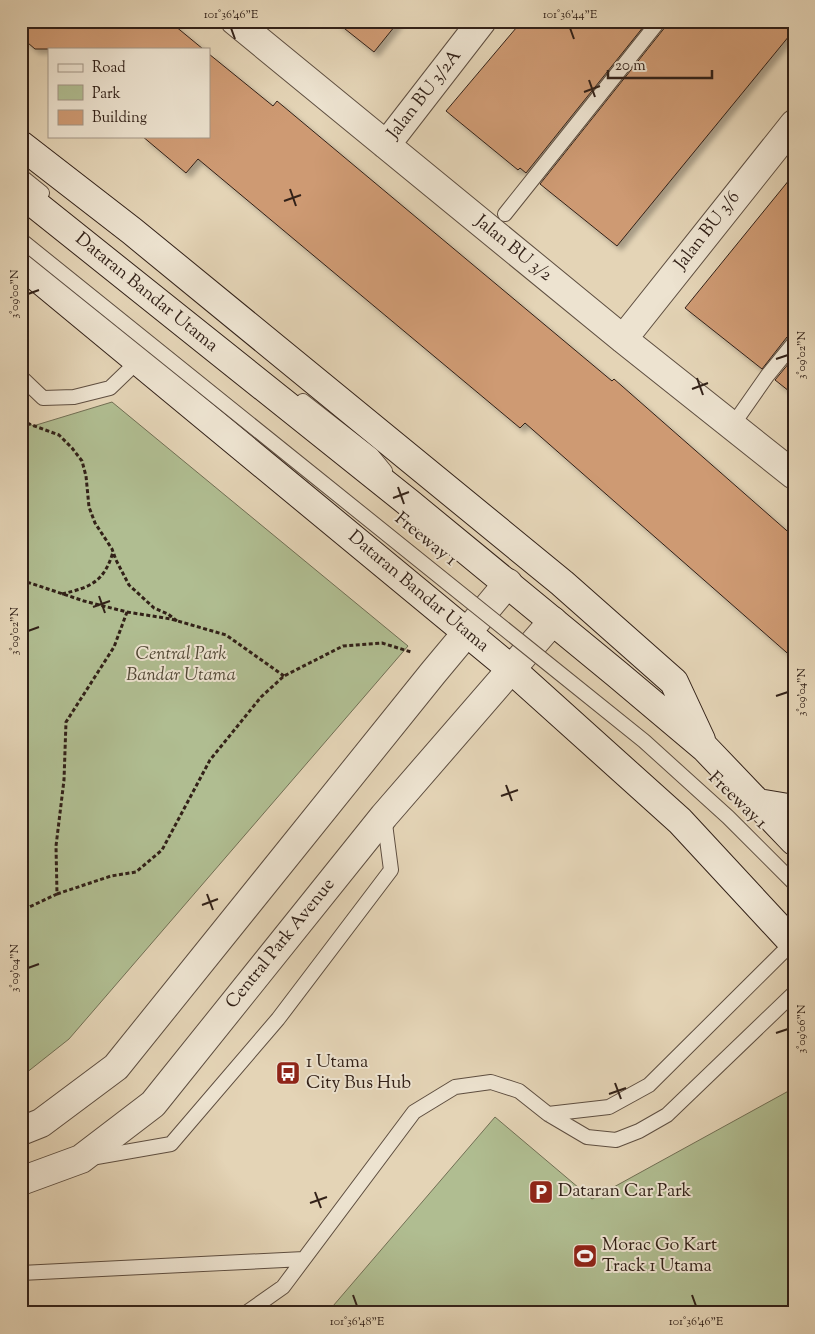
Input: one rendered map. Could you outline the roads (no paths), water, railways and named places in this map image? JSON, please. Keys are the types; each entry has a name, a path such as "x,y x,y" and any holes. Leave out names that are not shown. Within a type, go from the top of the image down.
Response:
{"main road":[{"name":"Jalan BU 3/2A","path":"386,145 482,21"},
{"name":"Jalan BU 3/2","path":"248,25 386,145 623,339 794,475"},
{"name":"Jalan BU 3/6","path":"623,339 794,124"},
{"path":"21,145 132,231 539,564 674,682 705,748"},
{"name":"Dataran Bandar Utama","path":"21,193 553,620 705,748 794,842"},
{"name":"Dataran Bandar Utama","path":"21,264 137,362 511,669 680,821 793,943"},
{"path":"21,1131 41,1123 116,1067 508,583"},
{"name":"Central Park Avenue","path":"21,1181 81,1160 153,1104 384,816 553,620"},
{"path":"758,803 794,809"}],"lane":[{"path":"505,214 659,21"},
{"path":"21,176 157,287 372,455 409,503"},
{"name":"Freeway 1","path":"21,240 644,741 728,817 794,883"},
{"path":"732,426 767,376 794,343"},
{"path":"21,377 43,398 74,397 110,388 137,362"},
{"path":"81,1160 171,1144 278,1019 391,870 384,816"},
{"path":"548,1114 609,1107 649,1085 793,943"},
{"path":"246,1313 283,1287 414,1112 455,1087 490,1082 519,1090 548,1114 587,1137 616,1140 639,1131 667,1115 794,993"},
{"path":"21,1273 304,1259"}],"place":[{"name":"1 Utama City Bus Hub","path":"288,1073"},
{"name":"Dataran Car Park","path":"541,1192"},
{"name":"Morac Go Kart Track 1 Utama","path":"585,1256"}],"park label":[{"name":"Central Park Bandar Utama","path":"181,665"}]}
